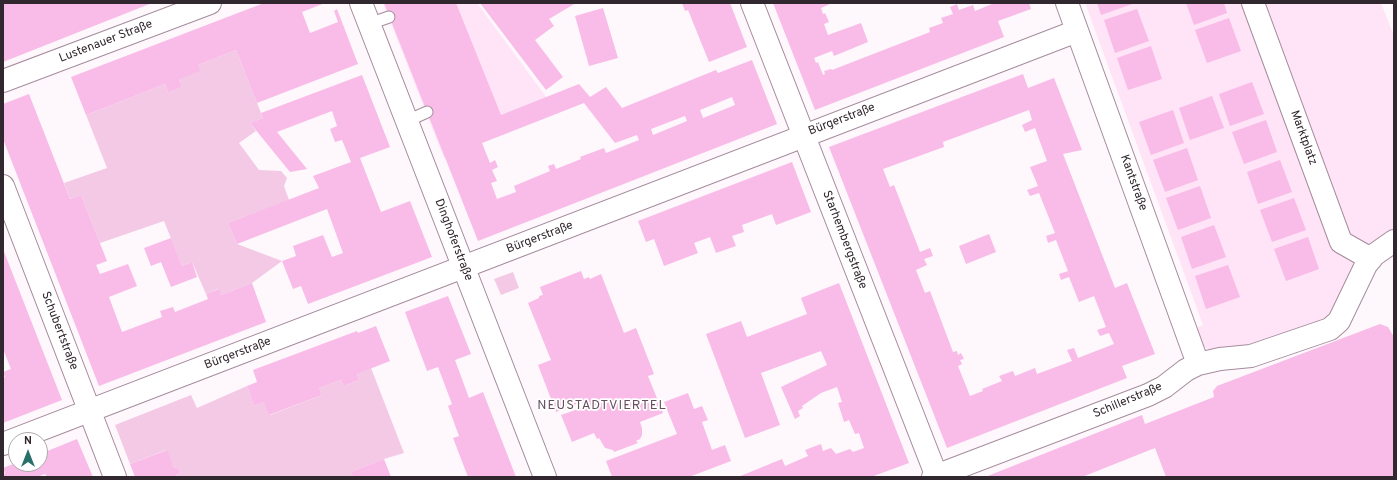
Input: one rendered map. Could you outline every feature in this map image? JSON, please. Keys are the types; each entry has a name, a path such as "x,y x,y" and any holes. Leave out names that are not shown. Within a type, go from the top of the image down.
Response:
{"street":[{"name":"Lustenauer Straße","path":"3,81 210,3"},
{"name":"Dinghoferstraße","path":"361,3 379,20 407,121 545,477"},
{"name":"Starhembergstraße","path":"752,3 935,477"},
{"name":"Kantstraße","path":"1067,3 1198,364"},
{"name":"Marktplatz","path":"1253,3 1341,242 1371,259"},
{"name":"Bürgerstraße","path":"3,444 803,135 1077,31"},
{"name":"Schubertstraße","path":"3,186 115,477"},
{"name":"Schillerstraße","path":"935,477 1148,395 1164,387 1186,370 1198,364 1220,359 1251,356 1330,329 1339,321 1366,265 1374,255 1394,242"}],"lane":[{"path":"407,121 427,112"}],"shaded area":[{"path":"383,3 477,3 558,113 444,158"},
{"path":"1085,3 1381,3 1394,36 1394,230 1327,318 1243,348 1212,350 1200,344 1194,329 1203,325"},
{"path":"236,50 263,118 250,123 256,131 239,143 259,170 281,171 287,178 284,186 289,200 228,223 237,244 282,261 252,283 221,295 218,289 206,294 192,262 182,266 164,221 100,243 81,195 70,199 64,183 107,168 86,115 165,84 168,93 182,87 179,79 198,65"},
{"path":"513,272 519,288 501,295 494,279"},
{"path":"371,368 404,453 351,472 353,477 177,477 176,475 181,473 178,467 174,468 166,450 130,464 115,425 191,395 197,408 247,386 254,406 264,402 270,415 322,395 319,388 341,380 344,386 359,380 357,374"}],"building":[{"path":"3,3 152,3 3,62"},
{"path":"264,3 325,3 302,12 310,33 338,22 334,11 337,9 358,64 257,103 236,50 198,65 200,71 179,79 182,87 168,93 165,84 86,115 71,77"},
{"path":"384,3 456,3 501,115 579,84 590,97 606,87 622,108 716,70 718,73 752,60 777,124 478,241","holes":["732,97 735,105 703,118 700,110","584,103 615,143 637,135 639,140 606,153 604,148 580,157 581,159 556,169 554,164 548,166 550,171 514,186 516,192 497,199 491,183 497,181 492,170 498,167 495,160 490,163 482,143","685,116 687,121 653,135 651,129"]},
{"path":"480,3 576,3 549,19 554,26 535,40 563,77 546,90"},
{"path":"682,3 730,3 747,47 709,62 688,10 685,11"},
{"path":"773,3 829,3 830,4 821,8 823,14 825,13 829,22 824,24 828,35 861,23 868,42 834,56 832,51 814,58 816,63 818,62 823,75 825,74 824,71 832,70 930,32 929,28 943,23 941,18 953,14 950,7 957,4 959,10 973,5 975,11 992,4 991,3 1029,3 1031,9 998,21 1004,37 815,110"},
{"path":"1097,3 1135,3 1101,15"},
{"path":"1186,3 1224,3 1227,13 1194,25"},
{"path":"603,8 618,58 589,66 575,16"},
{"path":"1137,9 1149,41 1115,53 1104,20"},
{"path":"1229,18 1241,51 1207,63 1195,30"},
{"path":"1151,46 1162,79 1128,90 1117,58"},
{"path":"1023,74 1028,88 1054,78 1082,150 1063,154 1115,288 1127,283 1155,354 1122,366 1127,378 947,448 829,147","holes":["1029,110 1032,120 1022,125 1025,132 1035,128 1047,161 1030,167 1038,186 1027,190 1030,196 1039,193 1055,233 1046,236 1048,243 1056,240 1068,271 1059,274 1061,280 1069,277 1079,302 1094,296 1106,327 1097,330 1100,336 1109,333 1114,344 1078,358 1074,348 1067,350 1072,361 1037,374 1035,368 1015,376 1013,371 999,376 1002,381 982,389 983,391 970,396 958,366 962,364 960,360 964,359 961,353 958,355 957,351 953,352 930,291 925,293 916,270 927,265 924,259 933,256 930,248 920,252 894,185 890,187 883,169 944,147 943,142"]},
{"path":"362,75 390,147 360,158 381,212 410,201 432,257 308,304 301,286 293,289 282,261 296,256 293,246 323,235 332,257 343,253 327,209 237,244 228,223 319,188 313,176 351,162 342,140 335,142 330,129 337,126 332,111 277,132 307,169 290,172 250,123 263,118 261,113"},
{"path":"1252,82 1264,114 1230,126 1219,94"},
{"path":"29,94 70,199 81,195 107,261 96,265 100,274 128,264 137,286 109,297 122,332 162,317 160,311 173,307 175,312 208,299 206,294 219,289 221,295 252,283 266,322 99,386 3,139 3,104"},
{"path":"1212,96 1224,128 1190,140 1179,108"},
{"path":"1173,110 1184,143 1151,155 1139,122"},
{"path":"1266,120 1277,152 1244,164 1232,132"},
{"path":"1187,148 1198,180 1165,192 1153,160"},
{"path":"1280,160 1292,192 1258,204 1247,172"},
{"path":"792,162 811,212 776,225 772,214 742,225 744,232 732,236 736,246 716,253 710,237 694,243 698,253 664,266 654,239 646,242 638,221"},
{"path":"1200,186 1211,218 1178,230 1166,198"},
{"path":"1294,198 1306,230 1272,242 1260,210"},
{"path":"1214,225 1226,257 1192,269 1181,237"},
{"path":"989,234 996,252 966,264 959,246"},
{"path":"1308,237 1319,269 1286,281 1274,249"},
{"path":"171,238 182,266 192,262 197,277 171,287 161,262 151,266 144,248"},
{"path":"3,249 62,400 3,423 3,378 5,377 3,372 11,369 3,349"},
{"path":"1228,265 1240,297 1206,309 1195,276"},
{"path":"581,271 584,279 589,277 590,279 601,274 624,333 636,328 654,374 648,376 663,413 640,422 642,435 640,439 636,441 638,443 614,452 613,450 605,448 594,433 572,442 561,415 584,407 582,402 556,412 538,365 551,360 528,303 543,295 540,287"},
{"path":"839,283 909,463 871,477 738,477 782,459 785,466 808,456 805,450 821,444 823,451 831,448 836,454 850,449 853,452 864,448 859,433 855,434 849,420 844,422 838,403 842,402 837,387 821,393 802,406 803,408 798,411 800,416 795,419 781,387 827,365 821,351 761,373 780,425 745,438 706,334 741,321 747,337 807,314 801,298"},
{"path":"448,296 471,354 455,360 469,398 483,392 516,477 468,477 453,438 459,436 448,406 452,404 438,367 427,371 405,312"},
{"path":"1380,324 1388,327 1394,337 1394,477 1166,477 1155,448 1082,477 985,477 1142,415 1145,424 1214,397 1213,391 1217,386"},
{"path":"376,326 390,361 357,374 359,380 344,386 341,380 319,388 322,395 269,415 264,402 254,406 247,386 257,382 253,370 357,331 358,333"},
{"path":"688,393 694,409 702,406 708,420 702,422 712,450 725,445 731,461 689,477 612,477 606,461 677,434 664,402"},
{"path":"77,439 93,477 47,477 45,474 37,477 3,477 3,474 5,473 3,468 8,466 8,472 48,472 48,451"},
{"path":"167,450 174,468 178,467 181,473 176,475 177,477 135,477 130,464"},
{"path":"384,459 391,477 353,477 351,472"}],"district":[{"name":"NEUSTADTVIERTEL","path":"602,406"}]}
